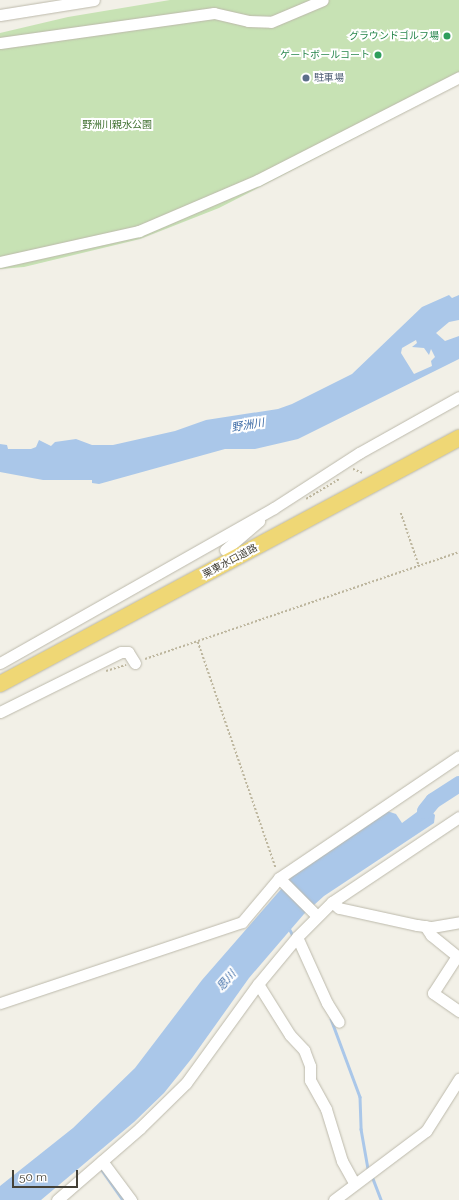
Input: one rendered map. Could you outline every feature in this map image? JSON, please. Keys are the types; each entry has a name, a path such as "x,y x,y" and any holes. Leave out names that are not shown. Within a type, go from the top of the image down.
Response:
{"highway":[{"name":"栗東水口道路","path":"0,684 459,438"}],"street":[{"path":"0,14 94,0"},
{"path":"0,43 200,14 214,13 248,21 271,22 323,0"},
{"path":"0,262 78,247 153,225 258,180 459,77"},
{"path":"0,663 274,508 359,453 459,397"},
{"path":"225,550 274,508"},
{"path":"0,712 121,652 128,652 134,663"},
{"path":"0,1003 242,922 281,880 459,756"},
{"path":"56,1200 102,1161 186,1083 258,984 316,915 332,902 459,817"},
{"path":"281,880 316,915"},
{"path":"332,902 339,908 425,926 459,922"},
{"path":"425,926 431,935 457,956 432,993 459,1011"},
{"path":"297,937 327,1003 339,1022"},
{"path":"258,984 290,1035 304,1050 310,1066 310,1080 326,1109 342,1161 354,1183"},
{"path":"334,1200 354,1183 426,1131 459,1079"},
{"path":"102,1161 131,1200"}],"path":[{"path":"401,513 419,566"},
{"path":"105,671 198,642 459,552"},
{"path":"198,642 281,880"}],"green space":[{"name":"野洲川親水公園","path":"170,0 459,0 459,84 219,208 140,239 24,267 0,269 0,33 68,17"}],"water":[{"name":"野洲川","path":"449,295 452,298 459,295 459,320 449,322 436,333 445,341 459,336 459,359 298,439 255,449 225,449 99,484 92,483 92,480 43,480 0,472 0,444 7,445 8,449 31,449 36,447 39,440 51,446 55,442 76,439 92,445 113,445 175,431 206,420 278,409 292,404 352,374 422,307","holes":["416,340 417,343 412,347 424,348 429,355 431,349 435,357 431,361 432,366 414,374 401,353 402,348"]},
{"path":"440,795 430,810 435,815 434,823 324,896 304,914 249,978 192,1058 164,1093 134,1122 41,1200 0,1200 0,1186 73,1128 135,1068 202,980 296,872 384,810 396,814 402,823"}],"waterway":[{"name":"思川","path":"425,811 433,801 459,784"},
{"path":"289,928 292,934"},
{"path":"331,1019 360,1097 361,1129 368,1168"},
{"path":"102,1170 123,1200"},
{"path":"372,1176 381,1200"}],"place":[{"name":"グラウンドゴルフ場","path":"447,36"},
{"name":"ゲートボールコート","path":"378,55"},
{"name":"駐車場","path":"306,78"}]}
